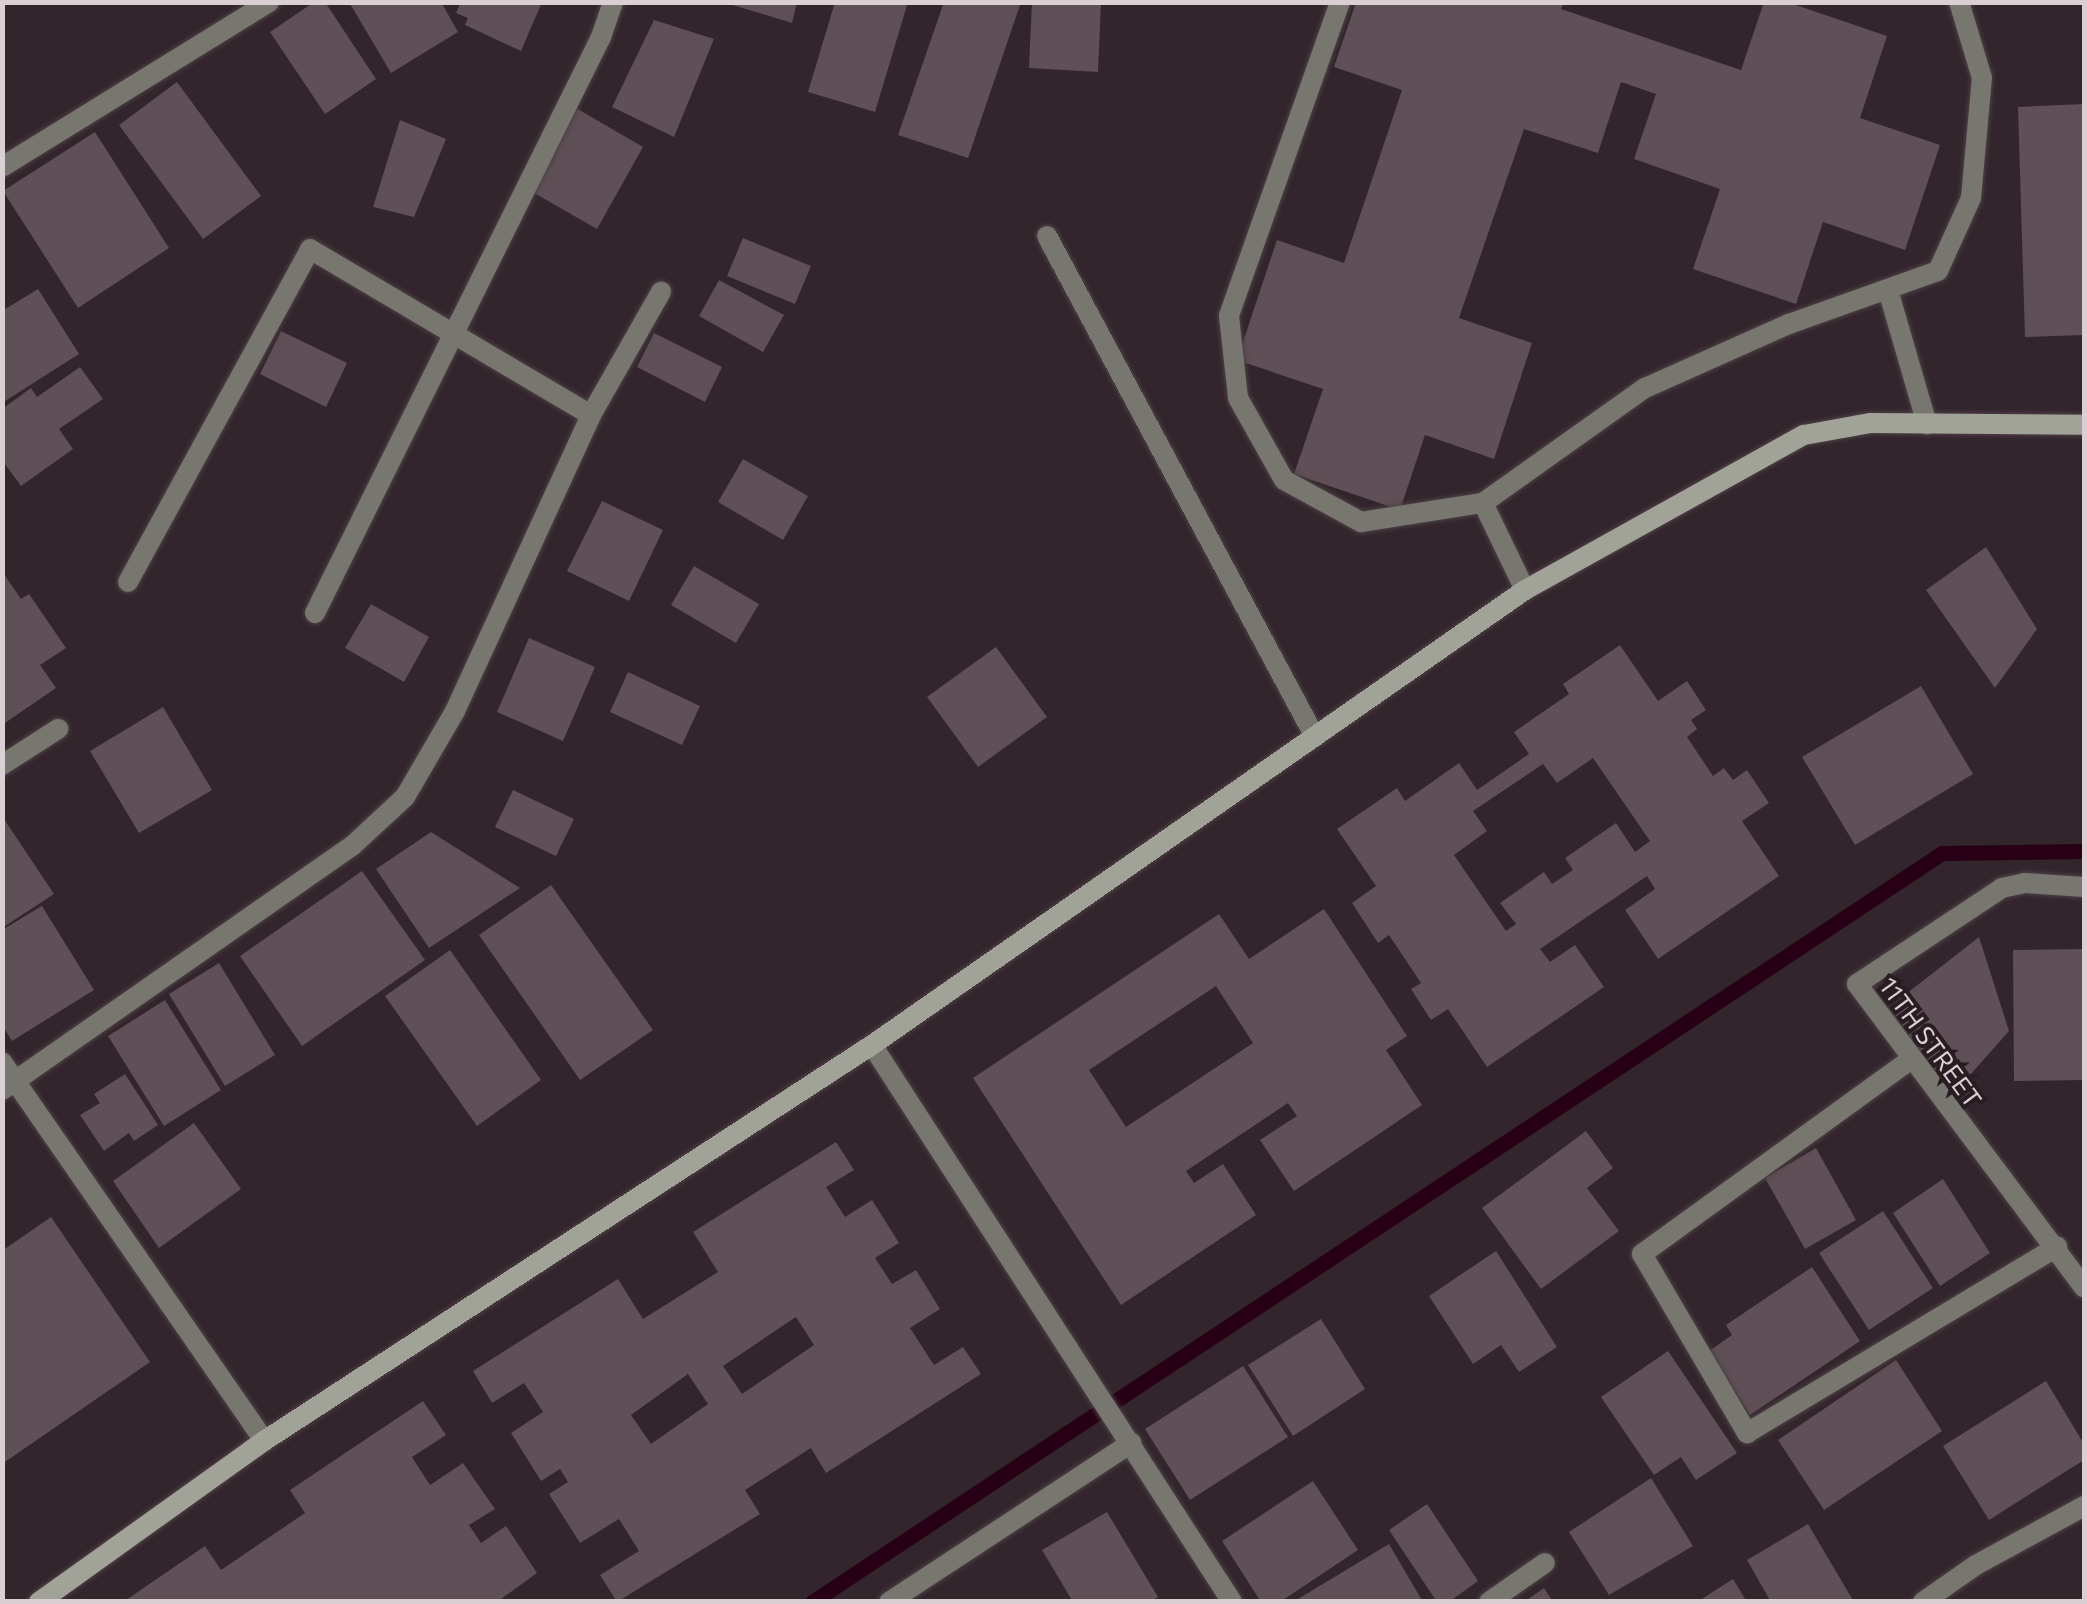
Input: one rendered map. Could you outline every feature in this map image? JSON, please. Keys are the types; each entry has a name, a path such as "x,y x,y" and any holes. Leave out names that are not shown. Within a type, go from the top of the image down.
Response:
{"street":[{"path":"2,167 239,10 270,2"},
{"path":"316,614 602,38 613,2"},
{"path":"1340,2 1229,316 1238,398 1284,480 1361,522 1483,502 1644,388 1789,324 1938,271 1970,198 1982,78 1960,2"},
{"path":"1047,236 1316,736"},
{"path":"128,582 310,249 591,415"},
{"path":"1888,290 1927,424"},
{"path":"9,1085 352,846 405,798 455,711 591,415 662,292"},
{"path":"39,1602 264,1441 872,1044 1525,590 1804,435 1870,423 2084,426"},
{"path":"1483,502 1525,590"},
{"path":"2,765 58,729"},
{"name":"11TH STREET","path":"2084,888 2024,883 2002,888 1857,984 1910,1060 2084,1287"},
{"path":"872,1044 1232,1602"},
{"path":"1910,1060 1642,1254 1747,1433 2057,1247"},
{"path":"2,1062 9,1085 264,1441"},
{"path":"890,1602 1128,1438"},
{"path":"1923,1602 1976,1565 2084,1506"},
{"path":"1489,1602 1546,1563"}],"building":[{"path":"314,2 325,2 376,79 325,114 270,32"},
{"path":"349,2 441,2 458,32 391,73"},
{"path":"461,2 542,2 521,51 465,25 468,18 456,13"},
{"path":"723,2 797,2 792,23"},
{"path":"835,2 908,2 875,112 808,92"},
{"path":"944,2 1021,2 968,158 898,135"},
{"path":"1032,2 1101,2 1098,72 1029,68"},
{"path":"1356,2 1564,2 1561,9 1741,70 1764,2 1787,2 1887,36 1860,118 1940,145 1905,250 1823,222 1796,304 1693,269 1720,189 1634,159 1656,94 1621,82 1598,153 1524,129 1459,318 1532,343 1494,459 1425,435 1400,510 1294,474 1323,389 1237,360 1277,240 1344,263 1402,90 1334,67"},
{"path":"654,20 714,39 674,137 612,107"},
{"path":"177,82 261,196 203,239 119,125"},
{"path":"2084,104 2084,335 2025,337 2018,107"},
{"path":"576,108 643,147 597,229 529,190"},
{"path":"400,120 446,139 414,217 373,207"},
{"path":"95,132 169,248 78,308 3,191"},
{"path":"743,238 811,266 795,304 727,276"},
{"path":"719,280 784,315 763,352 699,316"},
{"path":"38,289 79,354 2,403 2,311"},
{"path":"281,331 347,363 326,407 260,374"},
{"path":"654,333 722,367 705,402 637,367"},
{"path":"80,367 103,399 59,429 73,449 21,486 2,460 2,409 31,388 37,397"},
{"path":"743,459 808,496 783,540 718,502"},
{"path":"602,501 663,530 629,601 567,571"},
{"path":"1986,547 2037,629 1995,688 1926,590"},
{"path":"694,566 759,604 736,643 671,605"},
{"path":"2,571 21,599 29,594 66,648 40,665 56,688 2,725"},
{"path":"371,604 429,637 404,682 345,648"},
{"path":"529,638 595,667 563,741 497,712"},
{"path":"1620,645 1658,701 1687,681 1706,710 1691,720 1697,729 1687,737 1713,776 1724,768 1733,780 1747,770 1769,803 1742,821 1779,876 1658,959 1625,910 1655,889 1647,876 1540,949 1550,962 1575,945 1604,987 1487,1067 1448,1009 1431,1020 1411,989 1421,983 1389,935 1378,943 1352,903 1376,886 1337,829 1397,788 1405,801 1459,763 1477,790 1529,754 1514,732 1569,694 1563,684","holes":["1593,758 1650,841 1635,852 1616,823 1565,858 1573,870 1552,884 1544,872 1500,903 1516,924 1506,931 1454,855 1487,831 1473,811 1543,764 1557,783"]},
{"path":"996,647 1047,717 978,767 927,697"},
{"path":"628,672 700,706 682,745 610,712"},
{"path":"1921,686 1973,774 1855,845 1802,757"},
{"path":"163,707 212,790 139,833 90,751"},
{"path":"513,790 574,819 556,856 495,827"},
{"path":"2,816 54,894 2,928"},
{"path":"431,832 520,888 429,948 376,869"},
{"path":"362,871 425,960 302,1046 240,956"},
{"path":"551,885 653,1030 580,1080 479,935"},
{"path":"42,906 94,990 12,1041 2,1025 2,930"},
{"path":"1324,909 1407,1036 1386,1050 1422,1105 1294,1191 1260,1140 1297,1116 1288,1103 1186,1171 1194,1183 1223,1164 1256,1215 1121,1305 973,1078 1219,914 1249,959","holes":["1216,986 1253,1043 1126,1127 1089,1070"]},
{"path":"1979,937 2009,1031 1970,1075 1980,1090 1961,1111 1883,1012"},
{"path":"2084,949 2084,1080 2014,1081 2013,950"},
{"path":"450,950 541,1080 477,1126 385,996"},
{"path":"219,963 275,1055 225,1086 169,994"},
{"path":"165,1000 221,1090 164,1126 108,1036"},
{"path":"125,1074 158,1125 134,1141 129,1133 104,1151 80,1115 100,1103 94,1094"},
{"path":"194,1123 241,1189 159,1248 113,1181"},
{"path":"1586,1131 1613,1168 1587,1188 1619,1231 1541,1289 1482,1208"},
{"path":"836,1142 854,1170 826,1187 845,1217 872,1200 899,1243 875,1258 892,1284 916,1270 940,1309 910,1328 934,1365 963,1347 981,1374 826,1473 811,1448 745,1490 760,1514 617,1602 600,1575 639,1551 619,1519 580,1543 549,1494 568,1482 560,1469 541,1481 511,1433 543,1412 524,1383 492,1403 473,1371 618,1279 643,1319 718,1272 693,1232","holes":["796,1317 814,1345 742,1394 723,1366","688,1374 708,1404 651,1444 631,1415"]},
{"path":"1816,1148 1856,1220 1805,1249 1765,1178"},
{"path":"1943,1179 1990,1253 1940,1286 1893,1213"},
{"path":"1883,1211 1933,1288 1869,1330 1819,1253"},
{"path":"51,1217 150,1362 2,1464 2,1251"},
{"path":"1496,1251 1557,1347 1519,1372 1501,1345 1473,1364 1429,1296"},
{"path":"1812,1267 1860,1341 1750,1415 1709,1351 1732,1335 1726,1325"},
{"path":"1321,1319 1365,1389 1293,1436 1248,1365"},
{"path":"1668,1351 1737,1453 1696,1480 1681,1457 1654,1475 1601,1397"},
{"path":"1896,1360 1942,1431 1824,1510 1778,1440"},
{"path":"1243,1366 1288,1437 1190,1500 1145,1429"},
{"path":"2046,1381 2084,1444 2084,1460 1989,1520 1943,1446"},
{"path":"423,1401 446,1435 412,1457 430,1485 463,1463 495,1509 469,1525 481,1543 506,1526 537,1573 497,1602 123,1602 205,1546 221,1570 305,1513 290,1490"},
{"path":"1651,1478 1693,1546 1609,1595 1569,1532"},
{"path":"1313,1481 1358,1550 1280,1602 1261,1602 1222,1541"},
{"path":"1427,1504 1478,1581 1449,1602 1437,1602 1389,1530"},
{"path":"1107,1512 1158,1597 1149,1602 1073,1602 1042,1550"},
{"path":"1808,1524 1854,1602 1771,1602 1747,1560"},
{"path":"1389,1544 1423,1602 1293,1602"},
{"path":"1733,1579 1747,1602 1697,1602"},
{"path":"1544,1588 1553,1602 1524,1602"}],"waterway":[{"path":"812,1602 1942,853 2084,851"}]}
